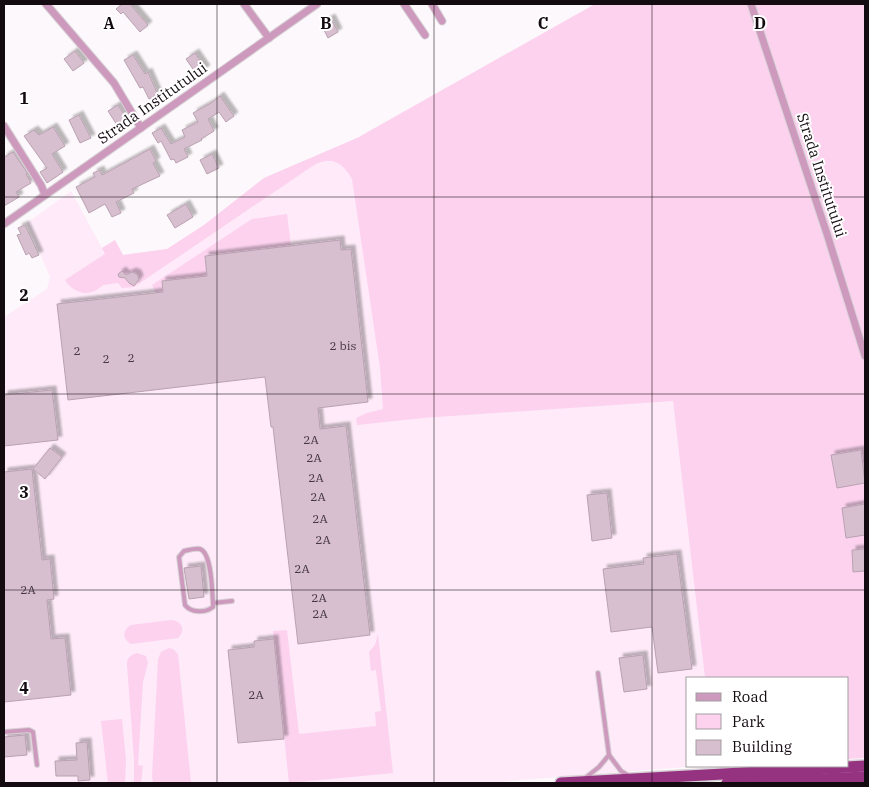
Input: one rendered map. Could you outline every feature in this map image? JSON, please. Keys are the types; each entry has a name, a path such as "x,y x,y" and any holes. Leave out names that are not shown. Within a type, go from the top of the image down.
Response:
{"highway":[{"path":"561,783 825,767"},
{"path":"727,783 808,781 865,777"}],"street":[{"path":"46,4 114,83 142,128"},
{"path":"244,4 269,38"},
{"name":"Strada Institutului","path":"4,224 317,4"},
{"path":"404,4 425,35"},
{"path":"432,4 442,21"},
{"name":"Strada Institutului","path":"751,4 865,356"},
{"path":"4,126 41,185 45,195"}],"lane":[{"path":"198,549 206,553 209,560 214,603 210,609 194,611 185,605 179,557 184,551 198,549"},
{"path":"214,603 232,600"},
{"path":"598,673 609,755 621,771 628,776 636,778"},
{"path":"4,732 29,730 33,732 37,765"},
{"path":"579,782 600,767 609,755"}],"shaded area":[{"path":"357,138 423,418 673,400 705,677 686,677 686,767 484,783 4,783 4,317 47,289 50,277 27,223 71,191 102,248 115,240 123,255 167,249 204,225 264,178"}],"green space":[{"path":"595,4 865,4 865,758 849,759 849,677 705,677 673,401 423,418 357,425 356,418 383,409 380,368 352,179 344,168 336,162 326,161 314,165 134,287 122,288 118,283 103,285 93,292 82,293 73,289 65,280 105,254 102,248 115,240 123,255 167,249 204,225 264,178 357,138"},
{"path":"287,214 291,246 205,255 207,276 162,281 163,292 156,293 152,285 252,219"},
{"path":"171,620 178,622 182,626 182,632 178,638 131,644 126,640 124,634 131,625"},
{"path":"287,630 299,734 376,726 375,712 381,711 376,670 371,671 369,652 375,645 378,634 393,773 289,783 273,631"},
{"path":"169,648 178,654 191,783 153,783 152,777 158,659 161,652"},
{"path":"137,653 146,656 148,663 143,682 138,765 143,766 141,783 134,783 127,665 130,657"},
{"path":"122,719 126,760 125,783 108,783 101,721"}],"building":[{"path":"122,4 130,4 148,25 140,32 123,12 121,14 116,9"},
{"path":"331,18 338,32 328,38 321,24"},
{"path":"75,51 84,63 73,71 64,59"},
{"path":"195,53 206,69 197,75 186,59"},
{"path":"133,55 145,74 148,72 158,95 149,99 143,87 140,88 124,60"},
{"path":"220,96 234,116 226,122 219,112 208,119 214,131 202,140 184,149 188,157 176,163 174,159 171,160 161,141 158,143 152,133 161,128 171,144 185,137 182,130 198,122 193,113"},
{"path":"118,105 127,119 117,125 108,111"},
{"path":"79,115 91,138 80,143 69,120"},
{"path":"53,127 65,146 52,154 63,172 47,183 40,172 47,168 24,136 34,130 39,135"},
{"path":"150,149 156,161 153,163 160,176 132,189 134,193 116,202 121,213 112,217 105,204 89,213 76,187 95,177 93,173 100,170 102,175"},
{"path":"13,152 28,174 26,174 31,183 16,192 19,197 4,206 4,157"},
{"path":"212,154 219,168 207,174 200,160"},
{"path":"186,204 193,217 175,228 167,215"},
{"path":"25,225 39,255 32,258 29,253 26,255 17,235 21,234 18,228"},
{"path":"340,240 341,250 351,249 368,402 318,408 320,429 346,426 370,635 298,644 273,427 271,427 265,377 68,400 57,304 163,292 162,281 207,276 205,256"},
{"path":"122,271 126,275 132,272 137,274 139,279 134,286 125,278 119,277 118,274"},
{"path":"52,390 58,440 4,446 4,395"},
{"path":"50,448 62,457 45,479 33,469"},
{"path":"861,450 865,483 837,488 831,455"},
{"path":"32,469 42,560 50,559 54,599 47,600 51,639 65,638 71,695 4,702 4,472"},
{"path":"607,493 612,538 592,541 587,495"},
{"path":"865,504 865,535 846,538 842,508"},
{"path":"865,549 865,571 853,572 852,550"},
{"path":"677,554 692,669 658,673 652,627 611,632 603,569 644,564 643,558"},
{"path":"201,566 204,597 189,599 184,568"},
{"path":"274,639 284,739 238,743 228,650 254,647 254,641"},
{"path":"643,655 647,689 624,692 619,658"},
{"path":"25,735 27,755 4,757 4,737"},
{"path":"87,742 90,780 78,781 78,776 56,776 55,761 77,760 76,743"}]}
